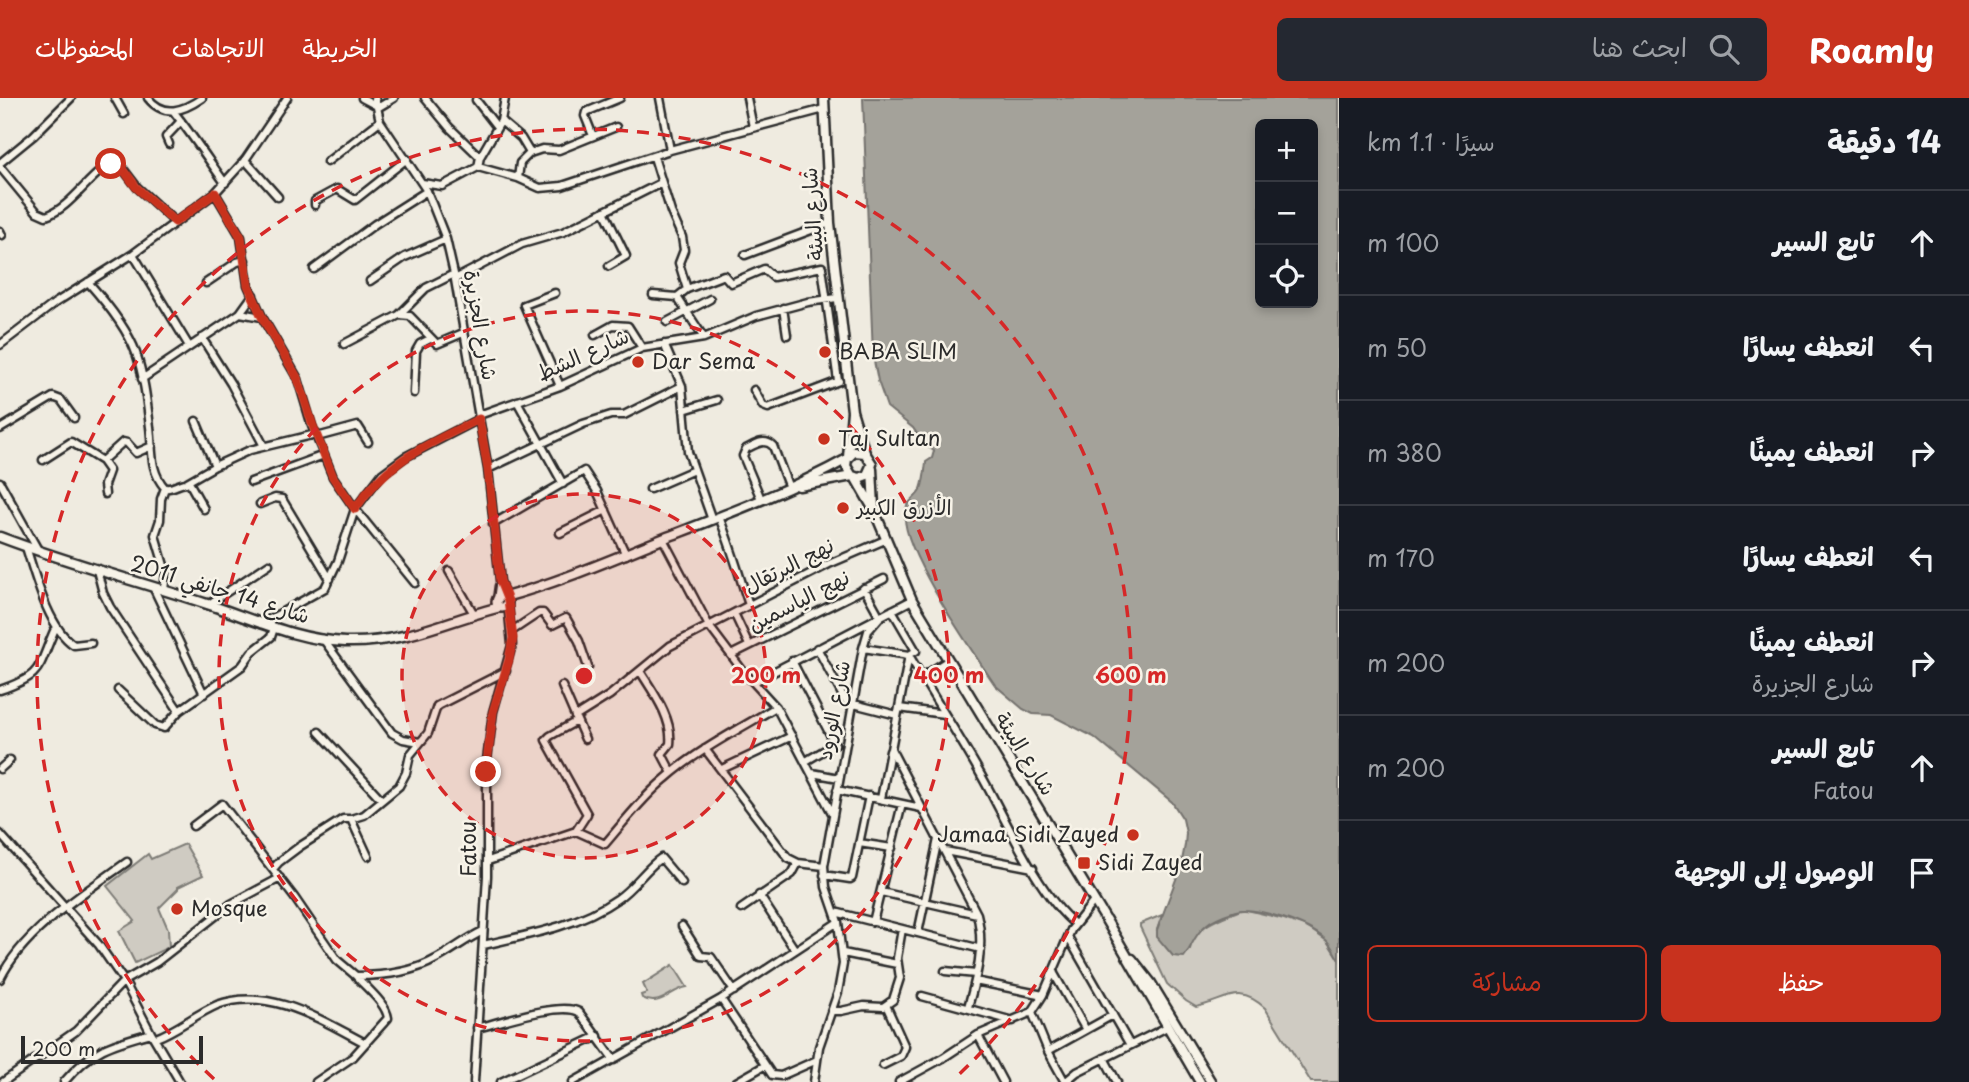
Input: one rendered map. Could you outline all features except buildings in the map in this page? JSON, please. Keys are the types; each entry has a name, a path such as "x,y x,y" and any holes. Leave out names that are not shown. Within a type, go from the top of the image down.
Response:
{"main road":[{"name":"شارع البيئة","path":"824,98 830,223 837,298 852,411 865,453"},
{"name":"شارع البيئة","path":"847,458 852,411"},
{"path":"858,451 865,453 871,459 872,469 867,475 853,477 846,466 847,458 858,451"},
{"name":"شارع 14 جانفي 2011","path":"0,537 209,604 274,628 346,642 391,639 428,631 626,555 789,488 847,458"},
{"name":"شارع البيئة","path":"872,469 874,510"},
{"name":"شارع البيئة","path":"853,477 874,510 912,600 1116,937"},
{"name":"شارع 14 جانفي 2011","path":"789,488 853,477"},
{"path":"1116,937 1167,1027 1203,1080"},
{"path":"1116,937 1150,984 1203,1080"}],"street":[{"path":"71,98 0,165 37,212 46,216 72,200 87,183 113,162 118,162 136,187 175,222"},
{"path":"115,98 124,114"},
{"path":"148,98 160,110 174,112 185,109 202,98"},
{"path":"0,345 21,327 133,254 215,193 244,160 287,98"},
{"path":"362,98 376,107 382,107 394,98"},
{"name":"شارع الجزيرة","path":"375,98 380,121 427,191 446,239 488,469 502,602"},
{"path":"425,98 480,158"},
{"path":"478,167 480,158 499,124 505,98"},
{"path":"593,136 586,112 620,98"},
{"path":"660,98 670,150"},
{"path":"747,98 753,127"},
{"path":"476,100 499,124 521,138 530,153"},
{"path":"433,202 442,186 478,167 540,188 562,186 670,150 824,109"},
{"path":"174,112 225,183"},
{"path":"169,144 166,137 181,121"},
{"path":"327,162 380,121"},
{"path":"517,178 520,163 530,153 542,149 559,150 616,127"},
{"path":"654,157 682,237 684,250 679,263 687,289"},
{"path":"315,205 315,201 337,189 355,200 407,159"},
{"path":"244,160 278,197"},
{"path":"422,183 442,186"},
{"path":"344,344 399,315 426,288 455,277 532,239 563,232 661,183"},
{"path":"314,270 375,224 427,191"},
{"path":"215,193 241,237 246,275 253,295 262,317 298,379 316,436 333,477 355,509 415,583"},
{"path":"604,211 626,256 609,267"},
{"path":"745,255 830,223"},
{"path":"370,281 405,257 446,239"},
{"path":"133,254 189,346"},
{"path":"206,283 244,260"},
{"path":"653,295 677,297 687,289 724,275 732,283 762,269 773,277 820,267 823,269 838,382"},
{"path":"88,282 131,341 138,357 152,446 151,456 154,470 165,488"},
{"path":"555,293 524,305 560,386"},
{"path":"142,379 240,313 253,295"},
{"path":"677,297 704,338"},
{"name":"شارع الشط","path":"355,509 372,485 401,460 479,417 560,386 642,348 704,338 755,316 837,298"},
{"path":"667,322 710,299"},
{"path":"783,308 787,335"},
{"path":"240,313 262,317"},
{"path":"399,315 410,316 437,344 463,333"},
{"path":"595,335 613,326 628,326 642,348"},
{"path":"202,338 231,384 264,446"},
{"path":"414,393 416,351 420,344 430,339"},
{"path":"664,344 682,386 687,447 694,470 715,518 731,545 734,562 750,605"},
{"path":"754,390 763,406 768,408 848,378"},
{"path":"488,469 583,424 611,415 624,415 682,386"},
{"path":"0,429 53,397 61,400 74,418"},
{"path":"684,410 717,400"},
{"path":"517,401 563,484"},
{"path":"196,421 215,466"},
{"path":"164,590 166,572 155,535 160,520 160,499 165,488 186,482 215,466 264,446 358,426 368,442"},
{"path":"761,499 743,456 746,449 762,441 773,446 789,488"},
{"path":"43,460 71,442 102,461 109,471 104,485 105,494"},
{"path":"102,461 123,442 136,453 152,446"},
{"path":"251,482 324,455"},
{"path":"650,489 694,470"},
{"path":"493,524 584,471 587,472 626,555"},
{"path":"0,482 38,551"},
{"path":"186,482 193,487 204,509"},
{"path":"260,504 275,498 282,499 330,579"},
{"path":"261,624 277,613 321,592 330,579 355,509"},
{"path":"560,533 606,510"},
{"path":"663,539 709,626 776,707 833,815 824,875 838,922 843,953 841,976 817,1060 814,1082"},
{"name":"نهج البرتقال","path":"576,831 587,814 546,740 550,736 610,695 670,646 830,564 885,540"},
{"path":"26,547 57,628 74,645 91,643"},
{"path":"209,604 269,564"},
{"path":"97,570 110,607 179,711"},
{"path":"449,570 474,614"},
{"name":"نهج الياسمين","path":"731,655 884,579"},
{"path":"153,587 204,694"},
{"path":"864,588 880,617"},
{"path":"754,682 912,600"},
{"name":"Fatou","path":"474,1082 488,861 487,760 493,712 511,652 512,631 502,602"},
{"path":"863,648 909,655 916,651 892,610"},
{"path":"512,631 539,613 552,625 566,618 579,641 588,667"},
{"path":"734,613 750,645"},
{"name":"شارع الورود","path":"833,815 863,648 868,631 880,617"},
{"path":"0,690 25,682 34,676 57,628"},
{"path":"118,690 155,725 164,728 179,711 242,666 252,652 271,637 274,628"},
{"path":"323,639 392,733 403,739 420,742"},
{"path":"817,648 842,697 854,705 944,714"},
{"path":"909,655 1057,907 1075,924"},
{"path":"881,799 909,655"},
{"path":"922,677 947,660"},
{"path":"792,662 835,744 806,761"},
{"path":"273,869 299,847 343,819 351,820 364,815 402,781 410,755 430,729 437,706 506,671"},
{"path":"640,671 661,705 668,725 671,740 662,754 672,773"},
{"path":"562,686 585,739"},
{"path":"488,861 576,831 605,844 672,773 705,749 776,707"},
{"path":"319,732 382,800"},
{"path":"722,769 792,736"},
{"path":"705,749 788,858 798,863 824,866"},
{"path":"891,749 977,914 981,948 968,1007"},
{"path":"0,769 10,760"},
{"path":"812,773 839,778"},
{"path":"837,790 921,808"},
{"path":"824,875 852,879 869,796"},
{"path":"194,826 222,804 280,878 337,960 356,976 387,1012 388,1018 365,1043 346,1062 317,1082"},
{"path":"873,922 902,804"},
{"path":"351,820 368,856"},
{"path":"0,834 99,945 124,981 180,1082"},
{"path":"918,933 938,839"},
{"path":"859,843 892,848"},
{"path":"945,851 1033,868"},
{"path":"483,944 557,926 603,908 633,886 661,858 682,883"},
{"path":"0,979 16,954 65,907 127,862"},
{"path":"741,909 792,874 798,863"},
{"path":"3,1082 76,1031 124,981 157,962 231,904 280,878"},
{"path":"881,892 977,914"},
{"path":"759,895 795,950"},
{"path":"899,1082 978,1035 1031,1012 1043,995 1075,924 1094,901"},
{"path":"835,912 981,948"},
{"path":"573,1082 721,999 838,922"},
{"path":"682,926 701,956 712,957 734,991"},
{"path":"832,1011 886,1005 893,1000 897,993 900,971 897,964 902,929"},
{"path":"356,976 410,971 435,960 464,939 483,931"},
{"path":"1068,937 1130,1045"},
{"path":"843,953 897,964"},
{"path":"944,971 1043,995"},
{"path":"1053,972 1086,1030"},
{"path":"370,992 371,981 376,976"},
{"path":"922,996 1013,1021"},
{"path":"721,999 772,1076 777,1077 817,1060"},
{"path":"68,1080 89,1056 100,1049 153,1036 217,1006 258,1001 296,1009 365,1043"},
{"path":"883,1065 901,1056 905,1047 886,1005"},
{"path":"477,1028 547,1010 573,1009 579,1012 614,1059"},
{"path":"1031,1012 1065,1082 1077,1072 1167,1027"},
{"path":"1048,1051 1113,1015"},
{"path":"978,1035 1003,1082"},
{"path":"501,1082 598,1036"},
{"path":"1104,1058 1117,1082"},
{"path":"736,1082 764,1066"},
{"path":"1077,1072 1083,1082"}],"shaded area":[{"path":"863,98 1339,98 1339,960 1320,935 1289,920 1254,911 1236,911 1208,923 1198,933 1184,957 1173,956 1157,937 1157,930 1181,866 1186,833 1183,819 1172,802 1094,737 1051,715 1033,714 1023,709 995,685 926,576 907,531 906,510 921,489 926,462 932,458 934,451 924,444 913,428 887,407 873,356"},
{"path":"185,844 203,875 178,887 159,908 168,929 169,947 135,963 119,931 135,921 107,886 148,854 151,859"},
{"path":"1243,909 1307,927 1327,941 1339,960 1339,1082 1311,1082 1265,1008 1247,996 1232,996 1196,1007 1186,1001 1167,984 1140,927 1140,924 1162,915 1157,930 1190,949 1197,933 1203,928"},
{"path":"673,965 687,987 660,1000 648,1001 642,998 641,995 647,993 643,984"}],"place":[{"name":"BABA SLIM","path":"825,352"},
{"name":"Dar Sema","path":"638,362"},
{"name":"Taj Sultan","path":"824,439"},
{"name":"الأزرق الكبير","path":"843,508"},
{"name":"Jamaa Sidi Zayed","path":"1133,835"},
{"name":"Sidi Zayed","path":"1084,863"},
{"name":"Mosque","path":"177,909"}],"route":[{"path":"111,164 118,162 136,187 175,222 215,193 243,242 248,285 262,317 298,379 333,477 355,509 372,485 390,467 479,419 488,469 500,581 508,601 513,638 493,712 486,772"}]}
